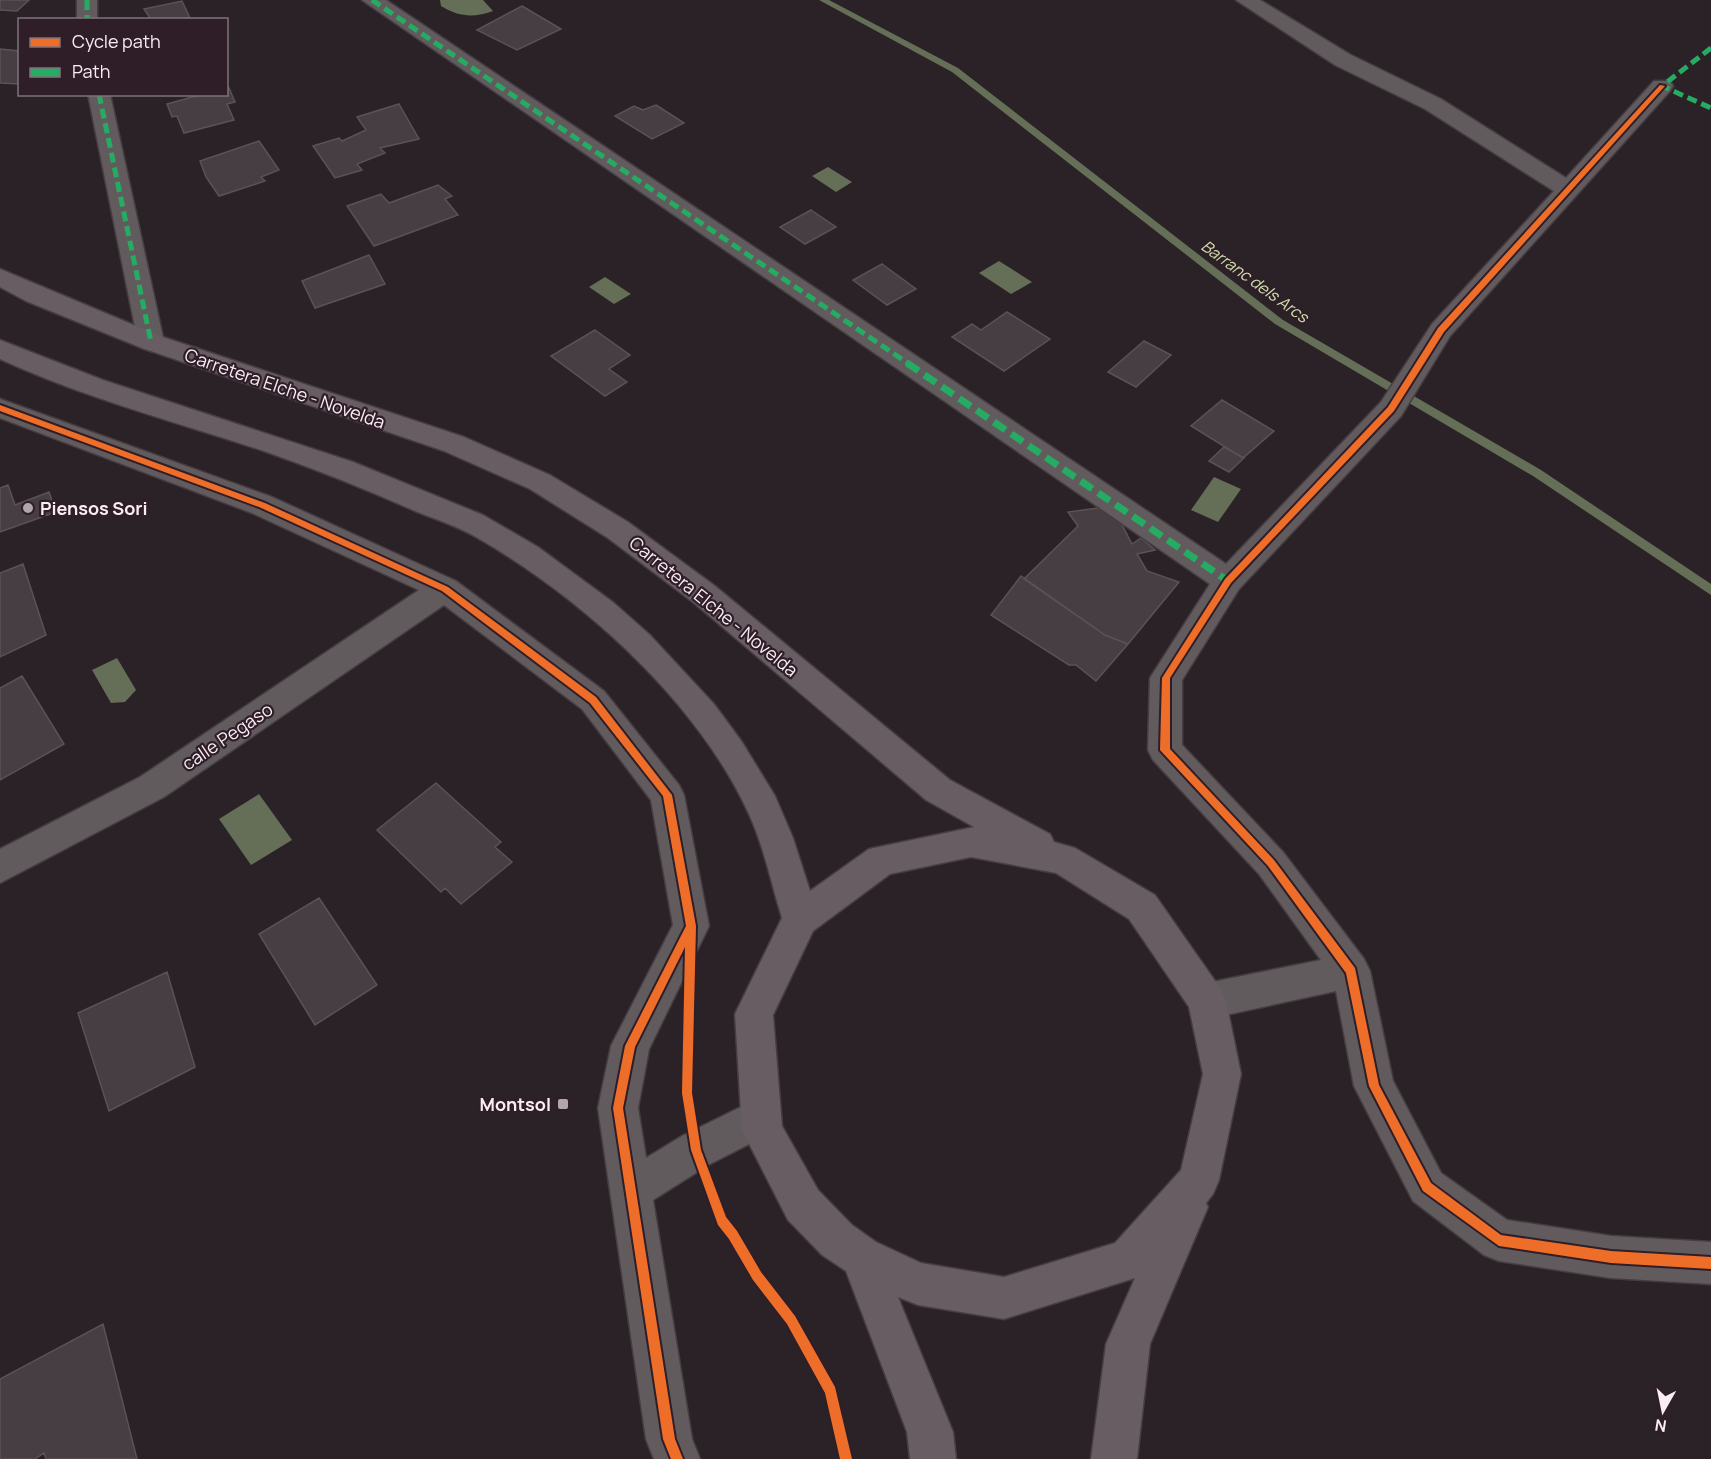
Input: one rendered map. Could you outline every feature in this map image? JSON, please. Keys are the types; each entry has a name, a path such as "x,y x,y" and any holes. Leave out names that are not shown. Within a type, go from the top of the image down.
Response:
{"main road":[{"name":"Carretera Elche - Novelda","path":"0,277 35,295 151,342 454,444 540,482 618,530 704,594 938,790 1063,859 1143,908 1207,1001"},
{"path":"0,350 124,396 258,439 385,485 486,530 558,578 614,619 666,671 715,729 756,794 782,858 800,919"},
{"path":"1063,859 971,842 882,860 800,919 754,1014 762,1130 803,1205 837,1240 861,1257 918,1284 1004,1299 1128,1260 1199,1180"},
{"path":"1114,1459 1128,1344 1199,1180 1222,1074 1207,1001"},
{"path":"861,1257 930,1432 933,1459"}],"street":[{"path":"87,0 87,18"},
{"path":"372,0 1228,581"},
{"path":"1246,0 1342,60 1434,104 1568,189"},
{"path":"1662,86 1441,330 1391,409 1228,581 1166,678 1165,750 1271,863 1351,972 1374,1086 1427,1187 1499,1240 1611,1257 1711,1263"},
{"path":"99,96 151,342"},
{"path":"0,408 262,505 445,589 593,700 668,795 691,926 630,1046 618,1108 628,1191 669,1438 677,1459"},
{"name":"calle Pegaso","path":"0,867 152,787 445,589"},
{"path":"1207,1001 1351,972"},
{"path":"628,1191 696,1150 761,1117"}],"shaded area":[{"path":"440,0 483,0 493,11 479,15 460,14 441,6"},
{"path":"828,167 852,182 836,192 812,176"},
{"path":"999,261 1032,282 1011,294 979,273"},
{"path":"605,277 631,294 614,304 589,287"},
{"path":"1214,477 1241,489 1218,522 1191,510"},
{"path":"117,658 136,690 125,702 111,703 92,670"},
{"path":"259,794 292,840 251,865 219,819"}],"building":[{"path":"0,0 29,0 17,11 0,10"},
{"path":"182,1 190,18 150,18 144,9"},
{"path":"522,6 561,29 517,50 477,30"},
{"path":"0,49 18,51 18,84 0,83"},
{"path":"229,88 235,102 227,104 234,120 184,133 177,116 172,117 167,104 196,96 228,96"},
{"path":"399,104 419,139 380,148 385,153 357,164 362,170 335,178 313,146 339,138 342,141 366,130 357,117"},
{"path":"656,105 684,123 652,139 615,116 634,106 643,110"},
{"path":"259,141 279,170 261,177 265,181 219,196 206,177 200,161"},
{"path":"438,185 452,196 445,199 458,215 374,246 347,206 381,194 389,203"},
{"path":"811,210 836,227 805,244 780,227"},
{"path":"369,255 385,284 315,308 302,281"},
{"path":"882,264 916,289 887,305 853,280"},
{"path":"1007,312 1050,339 1004,371 952,337 972,324 981,330"},
{"path":"595,330 630,355 609,369 627,382 605,396 551,356"},
{"path":"1144,341 1171,355 1136,387 1108,372"},
{"path":"1222,400 1274,431 1243,458 1191,426"},
{"path":"1224,447 1244,458 1229,472 1209,461"},
{"name":"Piensos Sori","path":"8,485 15,505 49,492 56,512 0,532 0,488"},
{"path":"1098,508 1120,521 1132,544 1141,538 1155,550 1137,554 1147,571 1179,582 1128,644 1105,635 1024,579 1078,526 1068,512"},
{"path":"23,564 46,635 0,657 0,573"},
{"path":"1021,576 1105,635 1128,644 1096,681 1076,665 1069,665 991,615"},
{"path":"22,676 64,744 0,780 0,688"},
{"path":"436,783 501,842 495,847 512,862 461,904 445,888 441,892 377,830"},
{"path":"319,898 377,985 315,1025 259,934"},
{"path":"167,972 195,1067 109,1111 78,1013"},
{"path":"103,1324 137,1459 46,1459 44,1453 35,1459 0,1459 0,1379"}],"waterway":[{"name":"Barranc dels Arcs","path":"823,0 955,70 1279,322 1537,473 1711,590"}],"marked path":[{"path":"87,0 87,18"},
{"path":"372,0 1228,581"},
{"path":"1711,48 1662,86 1711,108"},
{"path":"99,96 151,342"}],"cycle path":[{"path":"1662,86 1441,330 1391,409 1228,581 1166,678 1165,750 1271,863 1351,971 1374,1086 1427,1187 1499,1240 1611,1257 1711,1263"},
{"path":"0,408 262,505 445,589 593,700 667,795 691,926 687,1093 696,1150 722,1221 757,1276 791,1320 831,1391 846,1459"},
{"path":"677,1459 669,1439 618,1108 630,1046 690,928"}],"place":[{"name":"Piensos Sori","path":"28,508"},
{"name":"Montsol","path":"563,1104"}]}
